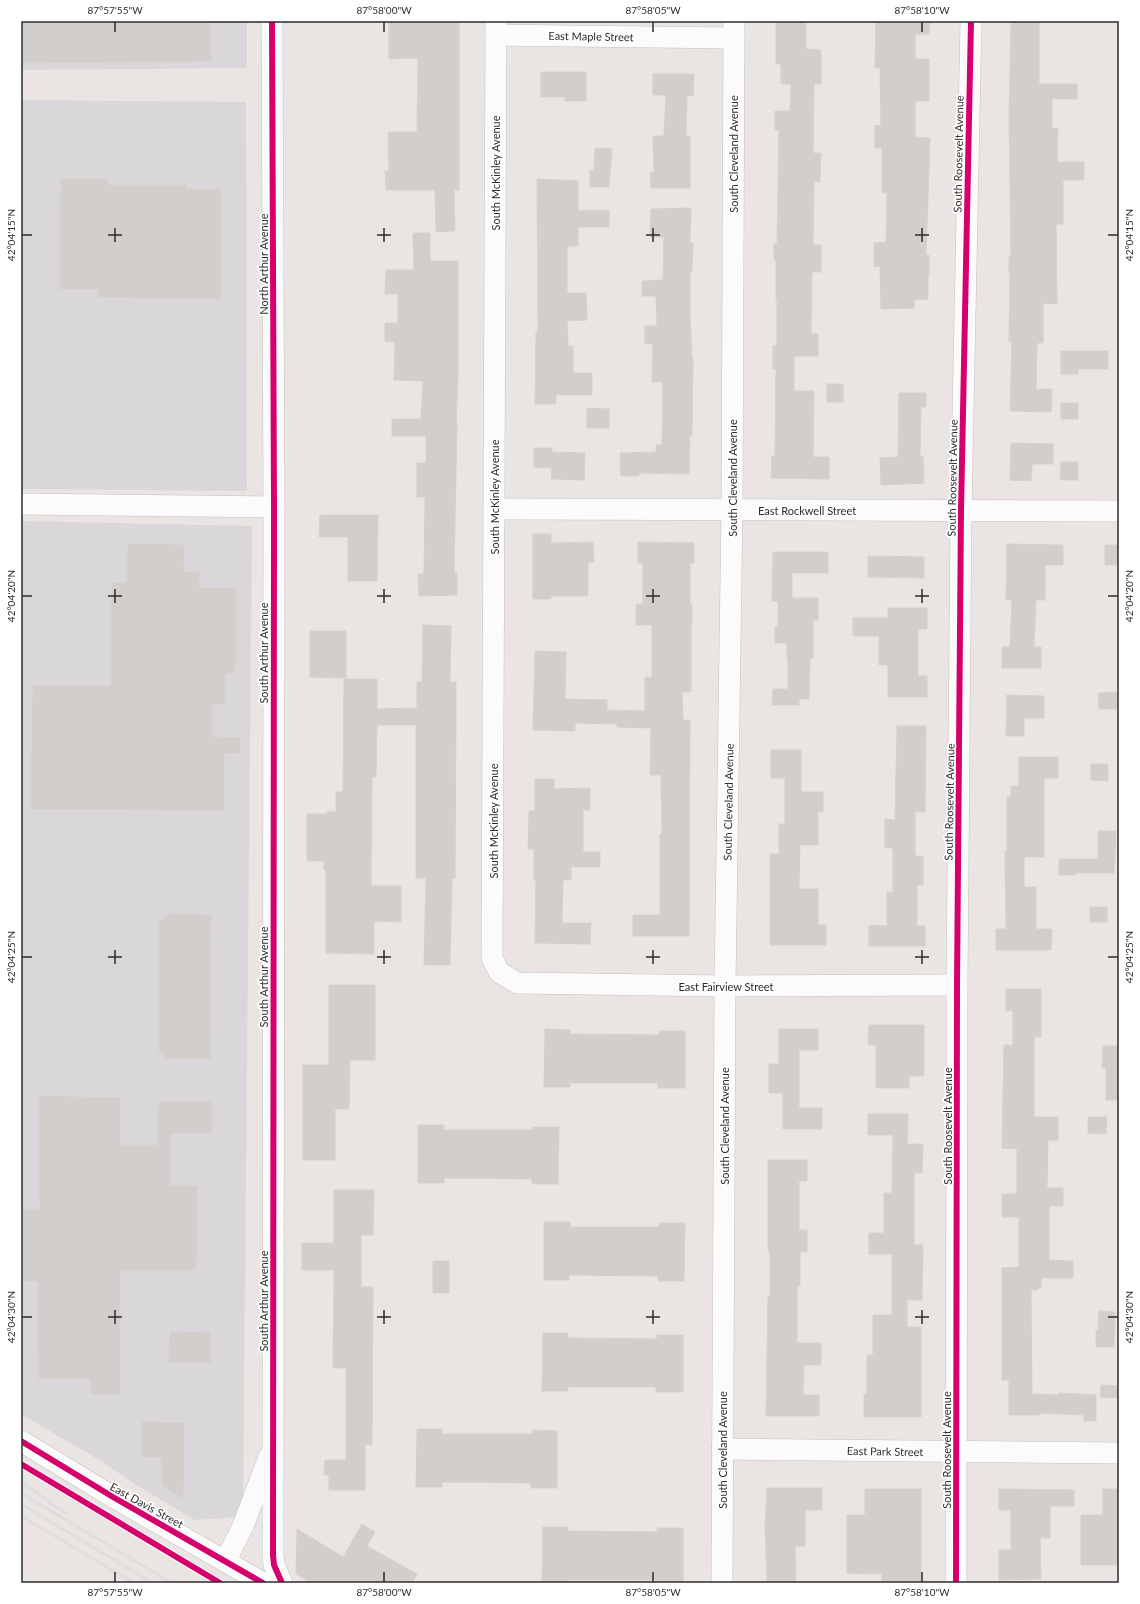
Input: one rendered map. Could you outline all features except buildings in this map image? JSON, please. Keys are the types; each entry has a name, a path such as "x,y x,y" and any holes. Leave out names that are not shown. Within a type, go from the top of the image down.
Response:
{"street":[{"name":"North Arthur Avenue","path":"272,21 274,507"},
{"name":"South Roosevelt Avenue","path":"956,1583 957,985 961,510 971,21"},
{"name":"East Maple Street","path":"496,28 734,29"},
{"name":"South McKinley Avenue","path":"496,28 492,958 499,972"},
{"name":"South Cleveland Avenue","path":"722,1583 725,986 732,510 734,29"},
{"path":"21,504 274,507"},
{"name":"South Arthur Avenue","path":"226,1560 243,1526 273,1447 274,507"},
{"name":"East Rockwell Street","path":"494,510 1119,511"},
{"name":"East Fairview Street","path":"499,972 517,983 725,986 957,985"},
{"name":"East Davis Street","path":"21,1441 112,1497 226,1560 264,1583"},
{"path":"273,1447 274,1565 282,1583"},
{"name":"East Park Street","path":"722,1449 1119,1453"}],"shaded area":[{"path":"21,21 247,21 247,68 21,70"},
{"path":"21,100 246,102 247,491 21,489"},
{"path":"21,521 252,526 243,1502 239,1517 195,1520 133,1483 103,1462 21,1414"}],"railway":[{"path":"21,1482 67,1514"},
{"path":"21,1493 172,1583"},
{"path":"21,1504 153,1583"},
{"path":"21,1516 134,1583"}],"cycle path":[{"path":"272,21 274,507 273,1555 274,1565 282,1583"},
{"path":"956,1583 957,985 961,510 971,21"},
{"path":"21,1441 113,1497 263,1583"},
{"path":"21,1464 220,1583"}]}
